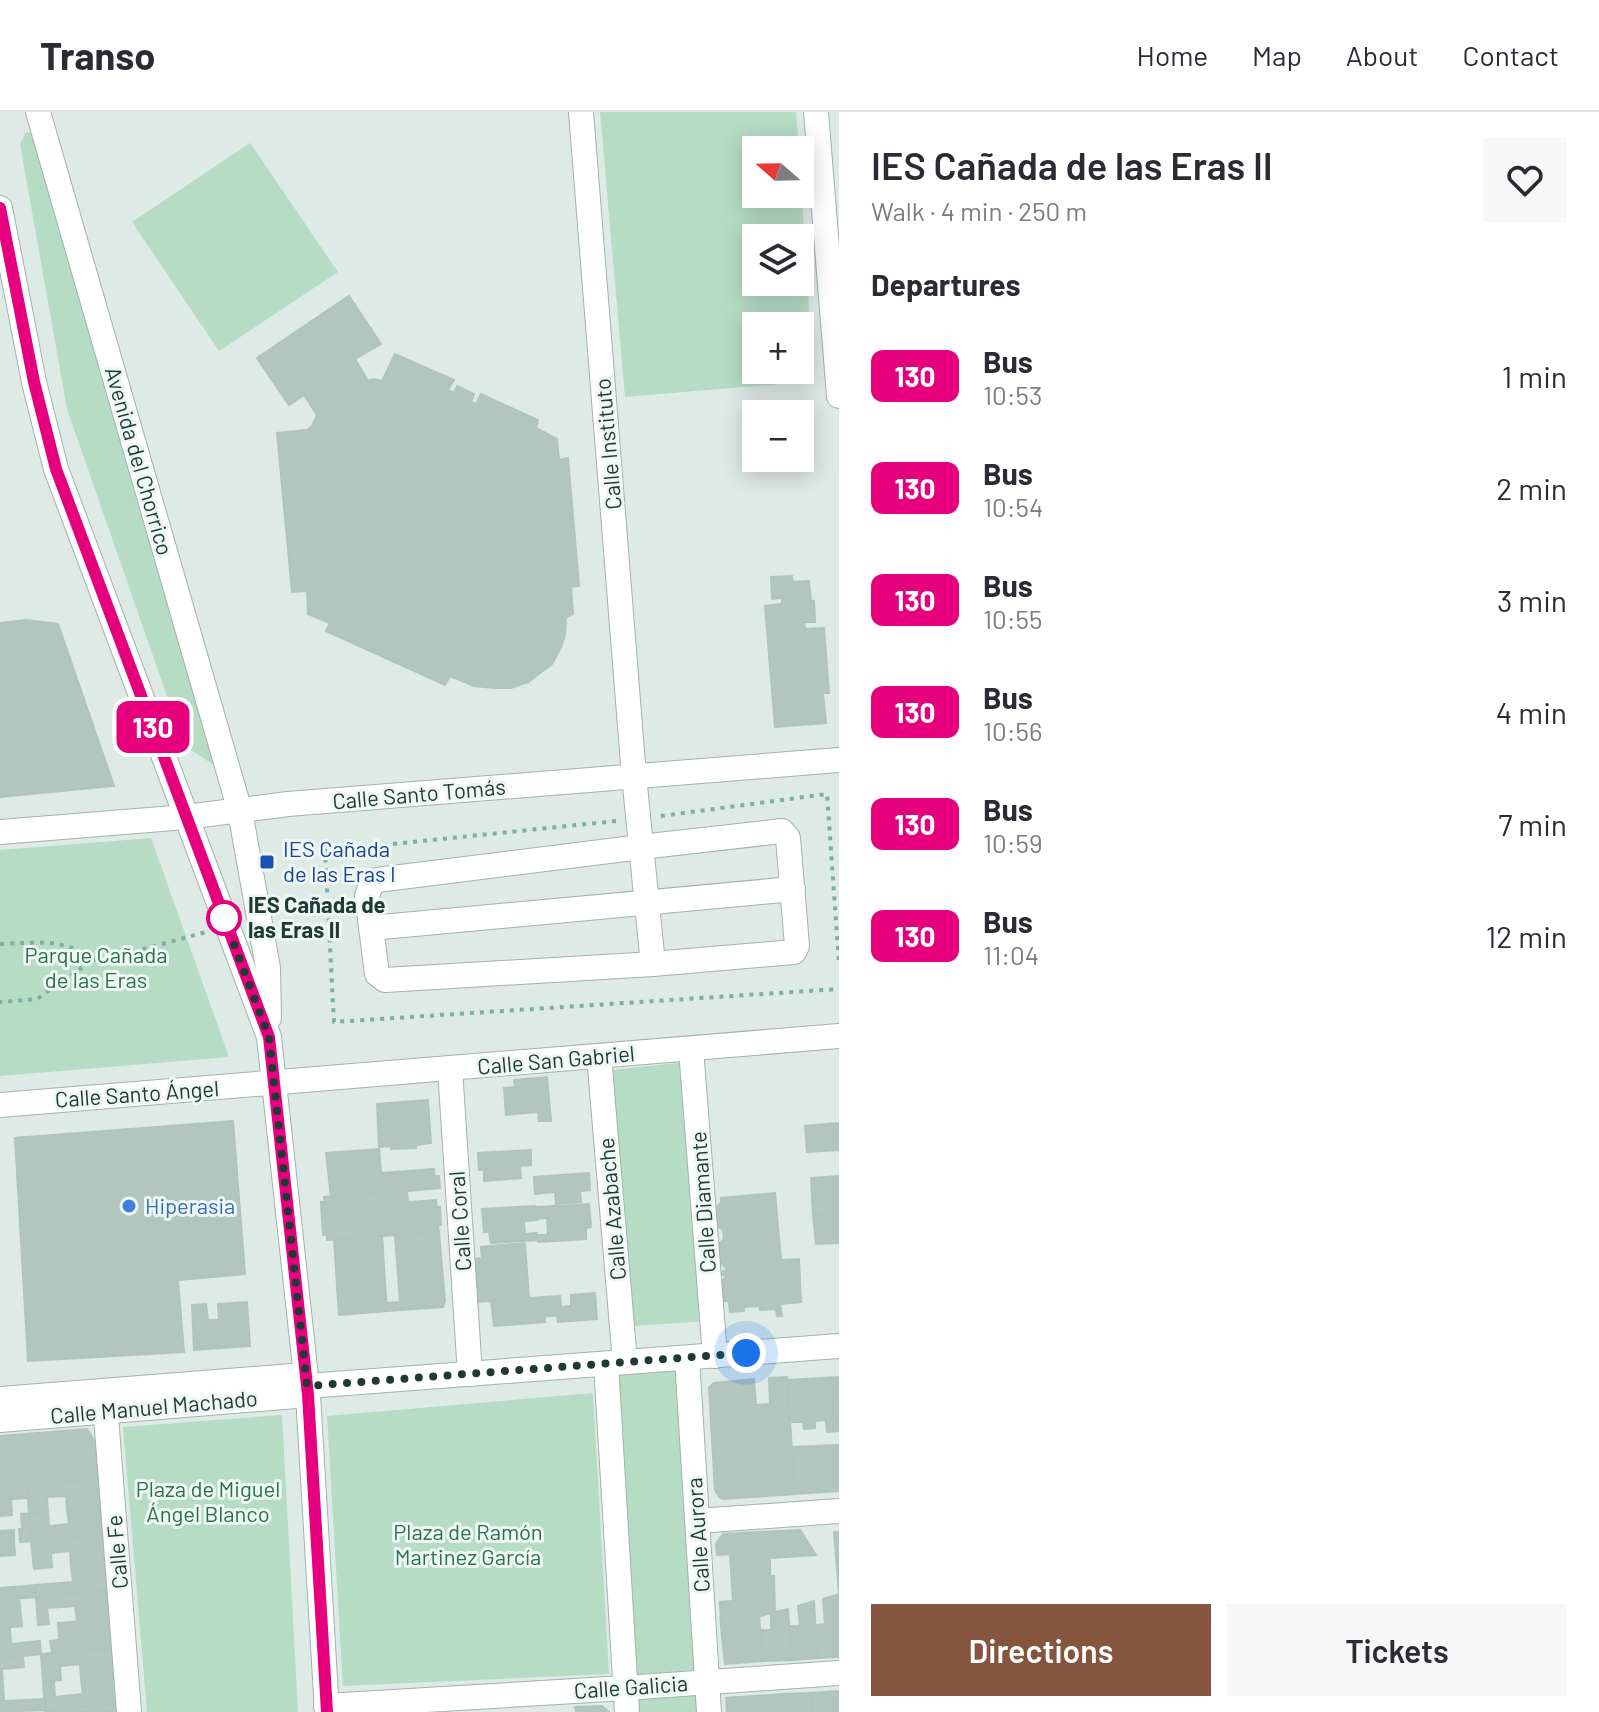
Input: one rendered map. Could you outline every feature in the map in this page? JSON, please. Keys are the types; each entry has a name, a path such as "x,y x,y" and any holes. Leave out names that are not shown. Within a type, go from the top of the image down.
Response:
{"street":[{"name":"Avenida del Chorrico","path":"38,112 240,811 268,968 269,1037"},
{"name":"Calle Instituto","path":"581,112 634,776 653,964"},
{"path":"816,112 833,250 839,396"},
{"path":"0,208 34,382 56,469 269,1037 307,1385 326,1709"},
{"name":"Calle Santo Tomás","path":"0,832 186,817 304,803 839,760"},
{"path":"782,831 788,838 793,889 797,946 794,952 385,980 377,974 367,896 371,885 377,880 782,831"},
{"path":"371,928 793,889"},
{"name":"Calle San Gabriel","path":"273,1084 839,1036"},
{"name":"Calle Diamante","path":"691,1049 715,1356"},
{"name":"Calle Azabache","path":"599,1056 616,1363"},
{"name":"Calle Coral","path":"450,1069 470,1374"},
{"name":"Calle Santo Ángel","path":"0,1105 273,1084"},
{"name":"Calle Manuel Machado","path":"0,1399 105,1401 839,1346"},
{"name":"Calle Aurora","path":"687,1358 709,1712"},
{"path":"616,1363 626,1700"},
{"name":"Calle Manuel Machado","path":"0,1420 105,1401"},
{"name":"Calle Fe","path":"105,1401 129,1712"},
{"path":"697,1521 839,1511"},
{"name":"Calle Galicia","path":"326,1709 626,1700 707,1681 839,1673"}],"path":[{"path":"839,888 833,888 839,964"},
{"path":"0,1002 37,999 93,960 227,927"},
{"path":"0,944 58,943 93,960"}],"green space":[{"path":"600,112 796,112 798,136 742,136 742,208 802,208 803,224 742,224 742,296 808,296 809,312 742,312 742,384 779,384 625,397"},
{"path":"26,132 35,134 218,768 184,745 67,409 20,144"},
{"path":"250,143 338,272 219,351 132,222"},
{"name":"Parque Cañada de las Eras","path":"151,838 229,1057 0,1076 0,850"},
{"path":"687,1062 708,1321 633,1326 612,1070"},
{"path":"680,1370 695,1670 635,1675 616,1375"},
{"name":"Plaza de Ramón Martinez García","path":"593,1393 609,1674 343,1686 327,1416"},
{"name":"Plaza de Miguel Ángel Blanco","path":"282,1415 298,1712 147,1712 123,1427"},
{"path":"701,1691 702,1712 637,1712 636,1695"}],"building":[{"path":"349,296 381,344 355,359 368,381 382,381 395,354 454,380 448,390 454,393 457,386 474,394 471,402 476,404 481,394 538,420 536,428 557,439 559,460 568,458 579,586 571,587 573,614 566,618 565,635 552,664 528,682 511,688 494,688 474,686 450,676 445,685 326,631 330,623 308,614 307,591 292,592 277,433 307,430 317,415 304,395 289,405 257,358"},
{"path":"792,576 793,582 809,581 811,601 814,601 815,622 804,622 805,629 824,628 829,693 823,693 826,723 775,727 765,606 782,604 782,598 772,599 771,577"},
{"path":"26,620 58,624 114,786 0,797 0,623"},
{"path":"547,1077 551,1121 539,1121 538,1112 506,1115 504,1088 515,1087 514,1080"},
{"path":"428,1100 431,1143 416,1145 416,1148 379,1147 377,1104"},
{"name":"Hiperasia","path":"233,1121 245,1274 178,1280 184,1352 28,1361 15,1138"},
{"path":"839,1123 839,1150 807,1152 805,1126"},
{"path":"379,1149 381,1173 434,1169 435,1177 439,1176 440,1188 407,1191 408,1202 384,1204 384,1192 331,1197 326,1153"},
{"path":"531,1150 531,1165 520,1166 521,1178 484,1181 484,1169 479,1170 478,1153"},
{"path":"589,1173 590,1190 580,1191 581,1202 556,1204 555,1192 535,1194 534,1177"},
{"path":"839,1176 839,1213 813,1215 811,1178"},
{"path":"384,1192 384,1204 436,1200 437,1207 440,1207 439,1232 327,1240 327,1234 323,1235 321,1202 325,1202 324,1197"},
{"path":"775,1193 781,1260 799,1259 801,1302 780,1304 782,1316 777,1316 776,1309 760,1310 760,1306 730,1312 729,1301 724,1301 723,1280 727,1275 715,1276 715,1272 726,1271 720,1258 714,1259 713,1249 720,1248 724,1239 723,1230 718,1226 718,1221 711,1222 710,1212 718,1212 721,1198"},
{"path":"589,1204 591,1227 586,1228 586,1239 538,1242 537,1235 548,1235 547,1218 536,1219 536,1207"},
{"path":"535,1206 537,1220 524,1221 525,1234 537,1233 537,1240 491,1243 489,1232 484,1232 482,1209"},
{"path":"839,1213 839,1243 816,1244 813,1215"},
{"path":"439,1232 443,1307 387,1311 387,1303 400,1302 395,1235"},
{"path":"382,1236 387,1311 339,1315 334,1240"},
{"path":"525,1243 529,1298 478,1302 475,1259 482,1258 481,1247"},
{"path":"595,1293 597,1319 558,1322 557,1316 545,1316 543,1297 560,1296 561,1307 571,1306 571,1295"},
{"path":"543,1297 545,1322 494,1326 491,1301"},
{"path":"247,1302 250,1346 194,1350 192,1305 206,1304 208,1320 219,1320 218,1304"},
{"path":"787,1377 795,1494 719,1497 715,1490 709,1388 714,1383 754,1379 756,1405 770,1404 769,1378"},
{"path":"839,1377 838,1431 827,1432 826,1420 815,1421 815,1428 804,1429 803,1422 790,1422 787,1380"},
{"path":"87,1429 97,1445 100,1479 0,1487 0,1436"},
{"path":"839,1445 839,1491 795,1494 792,1447"},
{"path":"100,1479 102,1507 67,1510 66,1496 47,1497 48,1512 29,1514 27,1485"},
{"path":"27,1485 28,1498 11,1499 12,1515 0,1516 0,1487"},
{"path":"102,1507 104,1535 31,1541 29,1514 48,1512 49,1526 69,1524 67,1510"},
{"path":"21,1514 29,1514 31,1541 20,1542"},
{"path":"14,1530 14,1543 0,1544 0,1531"},
{"path":"800,1530 816,1555 770,1558 775,1612 721,1627 720,1602 733,1601 730,1554 717,1555 716,1544 723,1534"},
{"path":"834,1532 839,1532 839,1594"},
{"path":"104,1535 106,1562 71,1566 70,1551 51,1553 52,1567 34,1569 31,1541"},
{"path":"14,1543 15,1555 0,1556 0,1544"},
{"path":"106,1562 108,1590 36,1597 36,1585 73,1582 71,1566"},
{"path":"36,1585 36,1597 0,1600 0,1588"},
{"path":"108,1590 111,1619 77,1621 75,1606 47,1608 49,1624 38,1625 36,1597"},
{"path":"839,1594 839,1657 817,1658 815,1625 825,1624 823,1599"},
{"path":"19,1598 22,1626 0,1628 0,1600"},
{"path":"814,1601 817,1658 792,1660 789,1626 800,1626 798,1606"},
{"path":"788,1609 792,1660 763,1661 760,1630 771,1630 771,1613"},
{"path":"759,1616 763,1661 725,1664 721,1627"},
{"path":"111,1619 113,1648 52,1653 50,1641 59,1640 58,1623"},
{"path":"10,1627 11,1644 40,1641 41,1654 0,1658 0,1628"},
{"path":"113,1648 116,1675 81,1679 80,1664 60,1666 61,1680 43,1682 41,1654"},
{"path":"23,1656 24,1667 2,1669 3,1685 0,1685 0,1658"},
{"path":"116,1675 117,1704 45,1710 43,1682 54,1682 55,1697 83,1694 81,1679"},
{"path":"0,1685 3,1685 4,1701 45,1699 45,1710 0,1712"},
{"path":"839,1691 839,1712 812,1712 811,1693"},
{"path":"811,1693 812,1712 784,1712 783,1694"},
{"path":"783,1694 784,1712 727,1712 726,1698"},
{"path":"117,1704 118,1712 45,1712 45,1710"},
{"path":"602,1706 609,1712 576,1712 575,1707"}],"bus line":[{"name":"130","path":"0,208 34,382 56,469 269,1037 308,1395 327,1712"}],"place":[{"name":"IES Cañada de las Eras I","path":"267,862"},
{"name":"IES Cañada de las Eras II","path":"224,918"},
{"name":"Hiperasia","path":"129,1206"}],"route":[{"path":"224,918 269,1037 307,1386 746,1353"}]}
